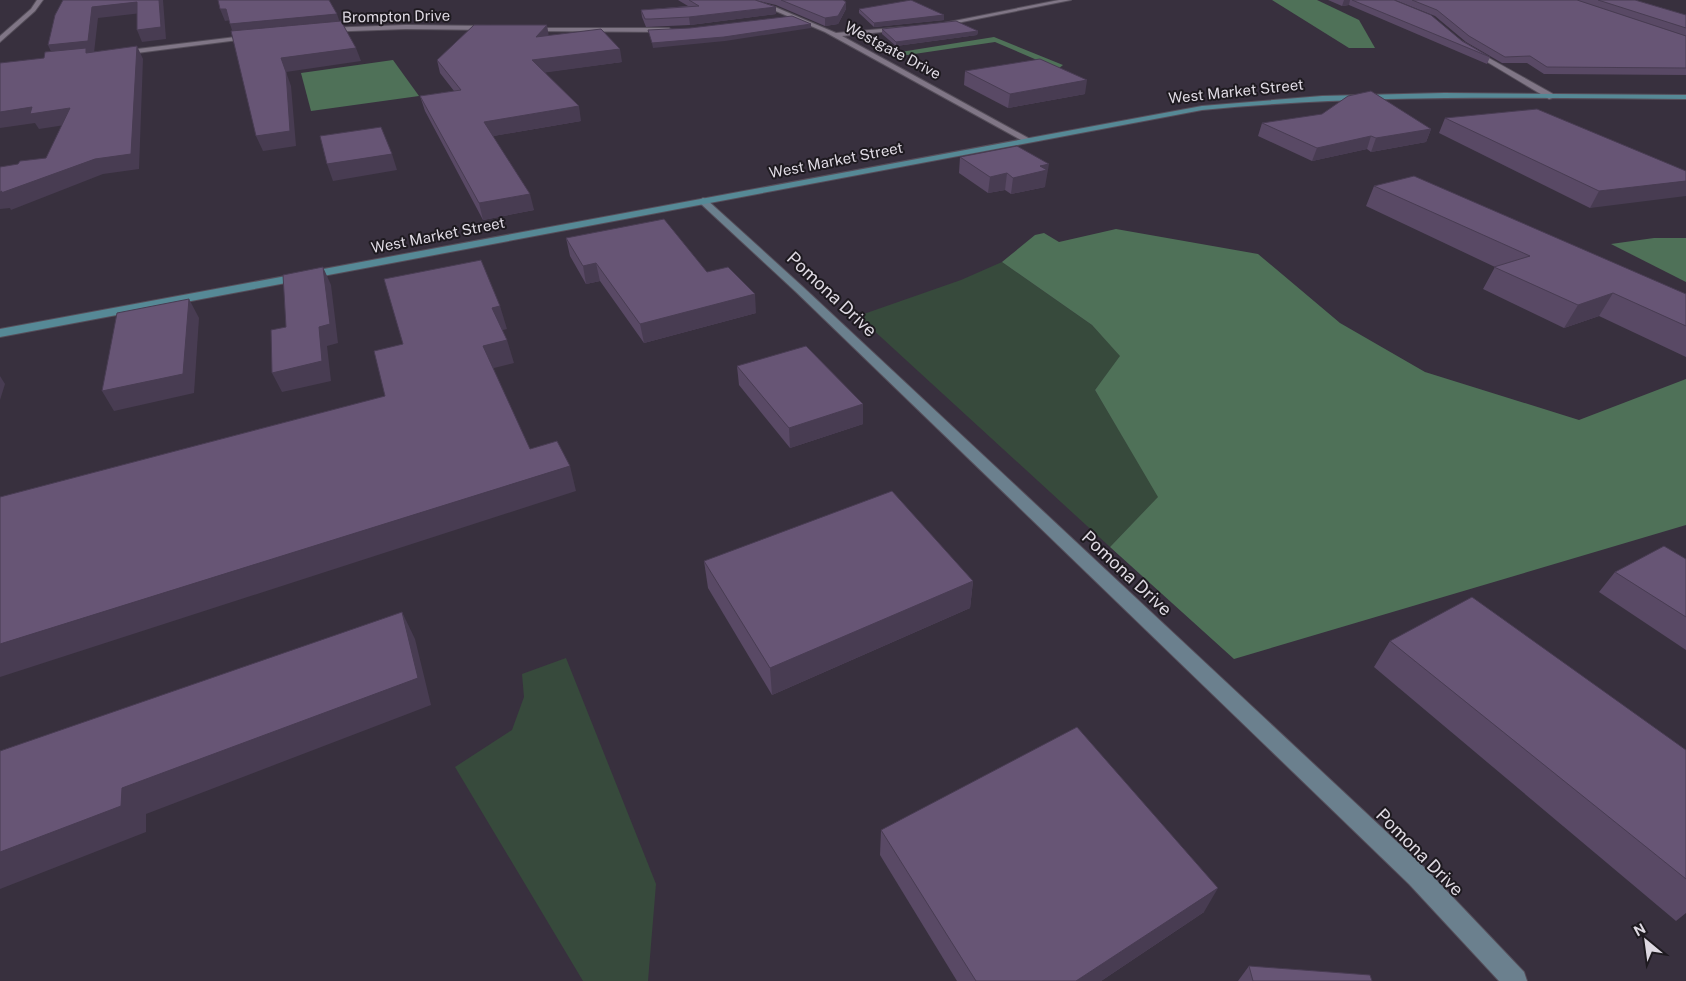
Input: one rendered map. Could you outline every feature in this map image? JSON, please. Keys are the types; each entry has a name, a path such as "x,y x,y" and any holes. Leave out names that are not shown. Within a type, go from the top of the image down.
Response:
{"main road":[{"name":"West Market Street","path":"0,333 1176,112 1264,101 1358,97 1686,97"}],"street":[{"path":"0,40 33,10 40,0"},
{"name":"Westgate Drive","path":"741,0 794,16 836,36 1026,139"},
{"path":"926,26 1068,0"},
{"path":"781,18 794,16"},
{"name":"Brompton Drive","path":"319,30 406,27 502,28"},
{"path":"836,36 906,28"},
{"path":"521,29 680,29"},
{"path":"116,54 262,36"},
{"path":"1463,45 1552,97"},
{"name":"Pomona Drive","path":"703,201 800,289 1396,856 1473,934 1515,981"}],"green space":[{"path":"1272,0 1317,0 1359,20 1375,48 1349,48"},
{"path":"994,37 1063,65 1058,69 995,42 894,57 888,54"},
{"path":"393,60 419,96 311,111 301,73"},
{"path":"1116,229 1258,254 1340,323 1425,372 1579,420 1686,379 1686,525 1234,659 1110,547 1158,497 1095,390 1120,356 1092,325 1002,262 1035,235 1044,233 1059,242"},
{"path":"1654,238 1686,238 1686,282 1611,244"},
{"path":"1002,262 1092,325 1121,356 1095,390 1159,497 1110,547 858,316 961,280"},
{"path":"566,658 656,884 648,981 583,981 455,767 512,730 524,697 522,674"}],"building":[{"path":"63,0 159,0 161,27 137,30 137,2 92,7 88,41 48,45 55,15"},
{"path":"218,0 329,0 337,14 230,24 226,9 220,9"},
{"path":"689,0 755,0 776,7 689,17 651,19 645,19 641,10 699,6"},
{"path":"781,0 843,0 846,2 838,16 825,18"},
{"path":"911,0 944,15 874,23 859,9"},
{"path":"1352,0 1394,0 1431,15 1462,41 1490,57"},
{"path":"1412,0 1577,0 1686,36 1686,68 1547,67 1530,56 1505,57 1469,36 1437,10"},
{"path":"1598,0 1635,0 1686,15 1686,28"},
{"path":"792,16 811,24 724,37 652,43 648,30 690,28"},
{"path":"341,21 356,48 281,58 286,72 290,131 256,136 231,31"},
{"path":"956,21 978,31 896,42 882,29"},
{"path":"474,25 547,25 536,37 601,29 620,49 532,60 579,106 484,122 530,194 479,203 420,96 461,90 437,60"},
{"path":"137,46 131,154 95,159 1,193 0,167 18,164 20,161 46,158 70,108 30,114 32,107 0,112 0,63 44,58 45,52 86,48 86,53"},
{"path":"1040,59 1087,80 1010,94 965,71"},
{"path":"1371,91 1431,129 1376,138 1371,136 1317,148 1262,123 1322,114 1348,96"},
{"path":"1537,109 1686,171 1686,181 1599,191 1445,118"},
{"path":"381,127 392,154 327,164 320,136"},
{"path":"1017,146 1049,164 1040,166 1047,170 1013,178 1007,173 990,177 960,157"},
{"path":"1414,176 1686,294 1686,326 1613,293 1578,305 1494,267 1530,256 1374,186"},
{"path":"664,219 707,272 728,267 755,294 640,324 596,263 583,266 566,238"},
{"path":"481,260 500,306 492,308 507,340 483,346 530,449 557,441 570,466 0,644 0,497 385,396 374,351 403,344 384,279"},
{"path":"323,267 330,324 319,327 322,361 272,373 271,330 286,327 283,275"},
{"path":"189,299 183,374 102,391 117,313"},
{"path":"806,346 863,404 789,428 737,366"},
{"path":"892,491 973,581 770,668 704,561"},
{"path":"1664,546 1686,559 1686,617 1615,572"},
{"path":"1472,597 1686,750 1686,879 1390,641"},
{"path":"402,612 418,678 122,788 121,806 0,852 0,751"},
{"path":"1077,727 1218,888 1076,981 976,981 881,830"},
{"path":"1249,966 1370,975 1372,981 1253,981"}]}
